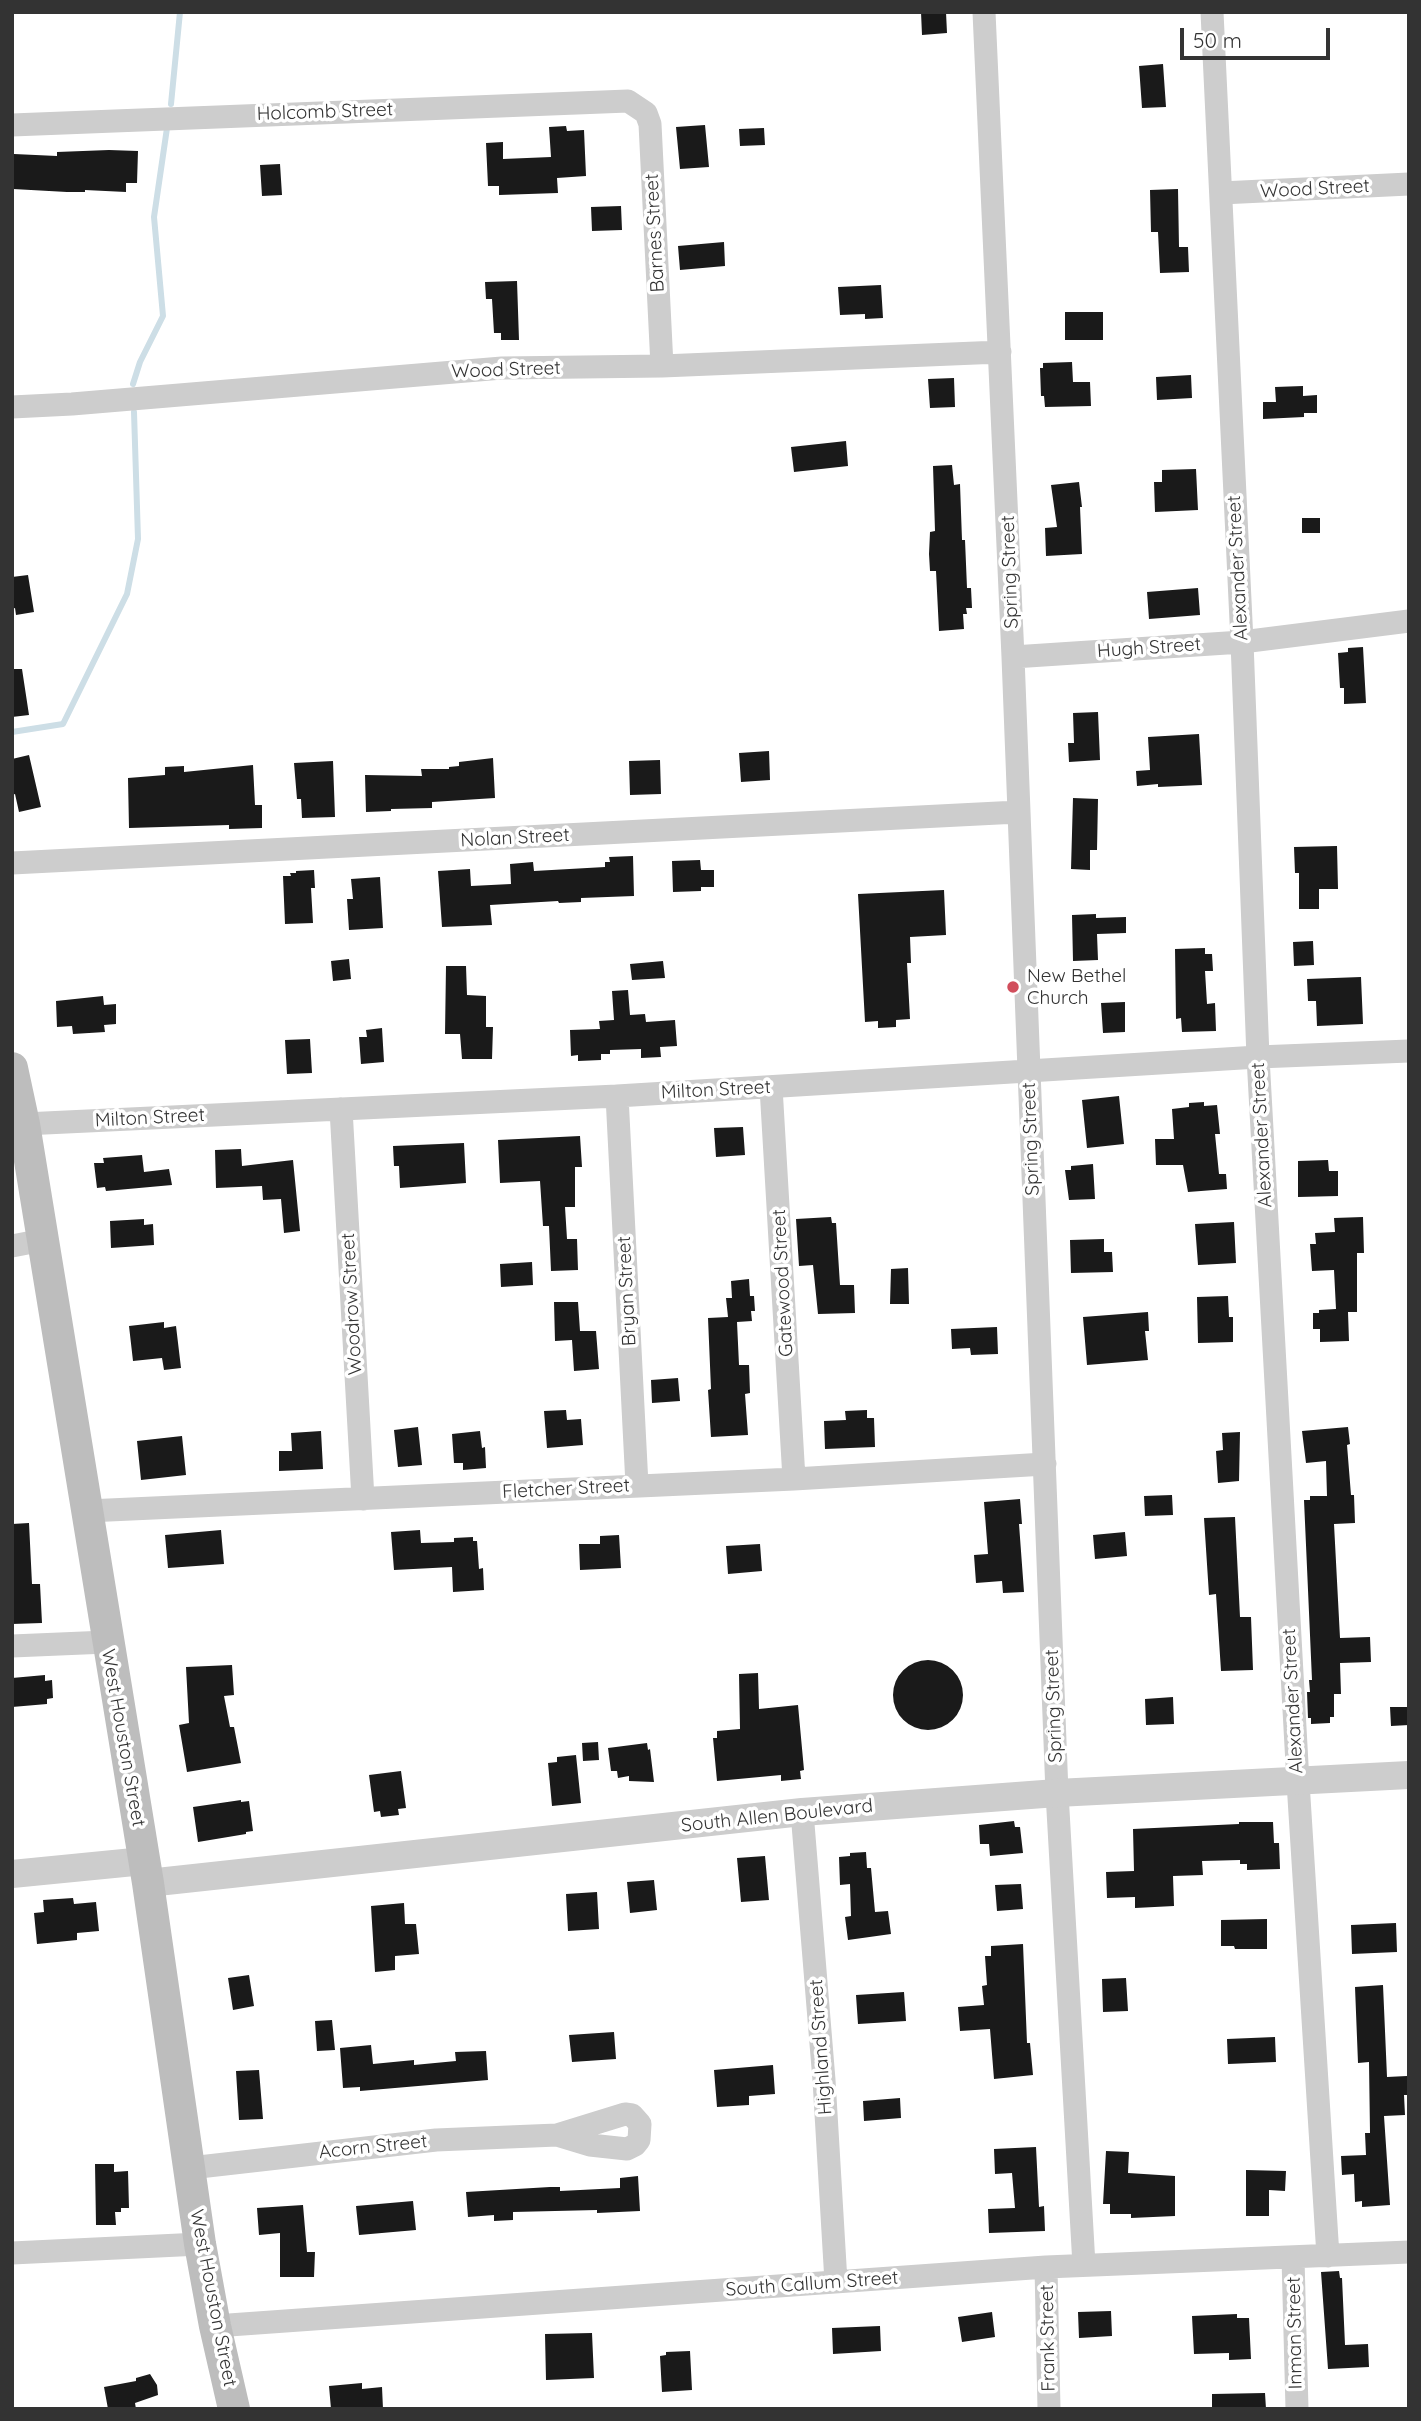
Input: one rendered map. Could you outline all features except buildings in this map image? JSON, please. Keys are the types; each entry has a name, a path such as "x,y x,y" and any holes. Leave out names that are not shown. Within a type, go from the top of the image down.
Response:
{"main road":[{"name":"West Houston Street","path":"12,1068 23,1124 27,1243 87,1511 146,1872 201,2244 215,2326 234,2409"}],"street":[{"name":"Spring Street","path":"984,12 1013,657 1057,1793 1084,2265"},
{"name":"Alexander Street","path":"1212,12 1242,642 1258,1057 1298,1782 1328,2256"},
{"name":"Holcomb Street","path":"12,125 614,100 636,106"},
{"name":"Barnes Street","path":"636,106 646,113 650,124 662,366"},
{"name":"Wood Street","path":"1221,193 1409,184"},
{"name":"Wood Street","path":"12,407 476,370 662,366 1000,352"},
{"name":"Hugh Street","path":"1013,657 1242,642 1409,621"},
{"name":"Nolan Street","path":"12,863 1018,812"},
{"name":"Milton Street","path":"23,1124 617,1096 1258,1057 1409,1051"},
{"name":"Gatewood Street","path":"771,1087 794,1479"},
{"name":"Bryan Street","path":"617,1096 637,1485"},
{"name":"Woodrow Street","path":"341,1110 363,1499"},
{"name":"Fletcher Street","path":"87,1511 794,1479 1045,1464"},
{"path":"12,1646 107,1642"},
{"name":"South Allen Boulevard","path":"12,1874 146,1872 802,1812 1057,1793 1409,1775"},
{"name":"Highland Street","path":"802,1812 824,2080 836,2282"},
{"name":"Acorn Street","path":"190,2168 436,2140 557,2135"},
{"path":"12,2253 201,2244"},
{"name":"South Callum Street","path":"215,2326 1046,2267 1409,2252"},
{"name":"Inman Street","path":"1293,2258 1297,2409"},
{"name":"Frank Street","path":"1046,2267 1049,2409"}],"waterway":[{"path":"171,104 180,12"},
{"path":"133,384 140,362 163,316 154,217 167,128"},
{"path":"12,732 63,724 127,594 138,539 134,412"}],"place":[{"name":"New Bethel Church","path":"1013,987"}]}
